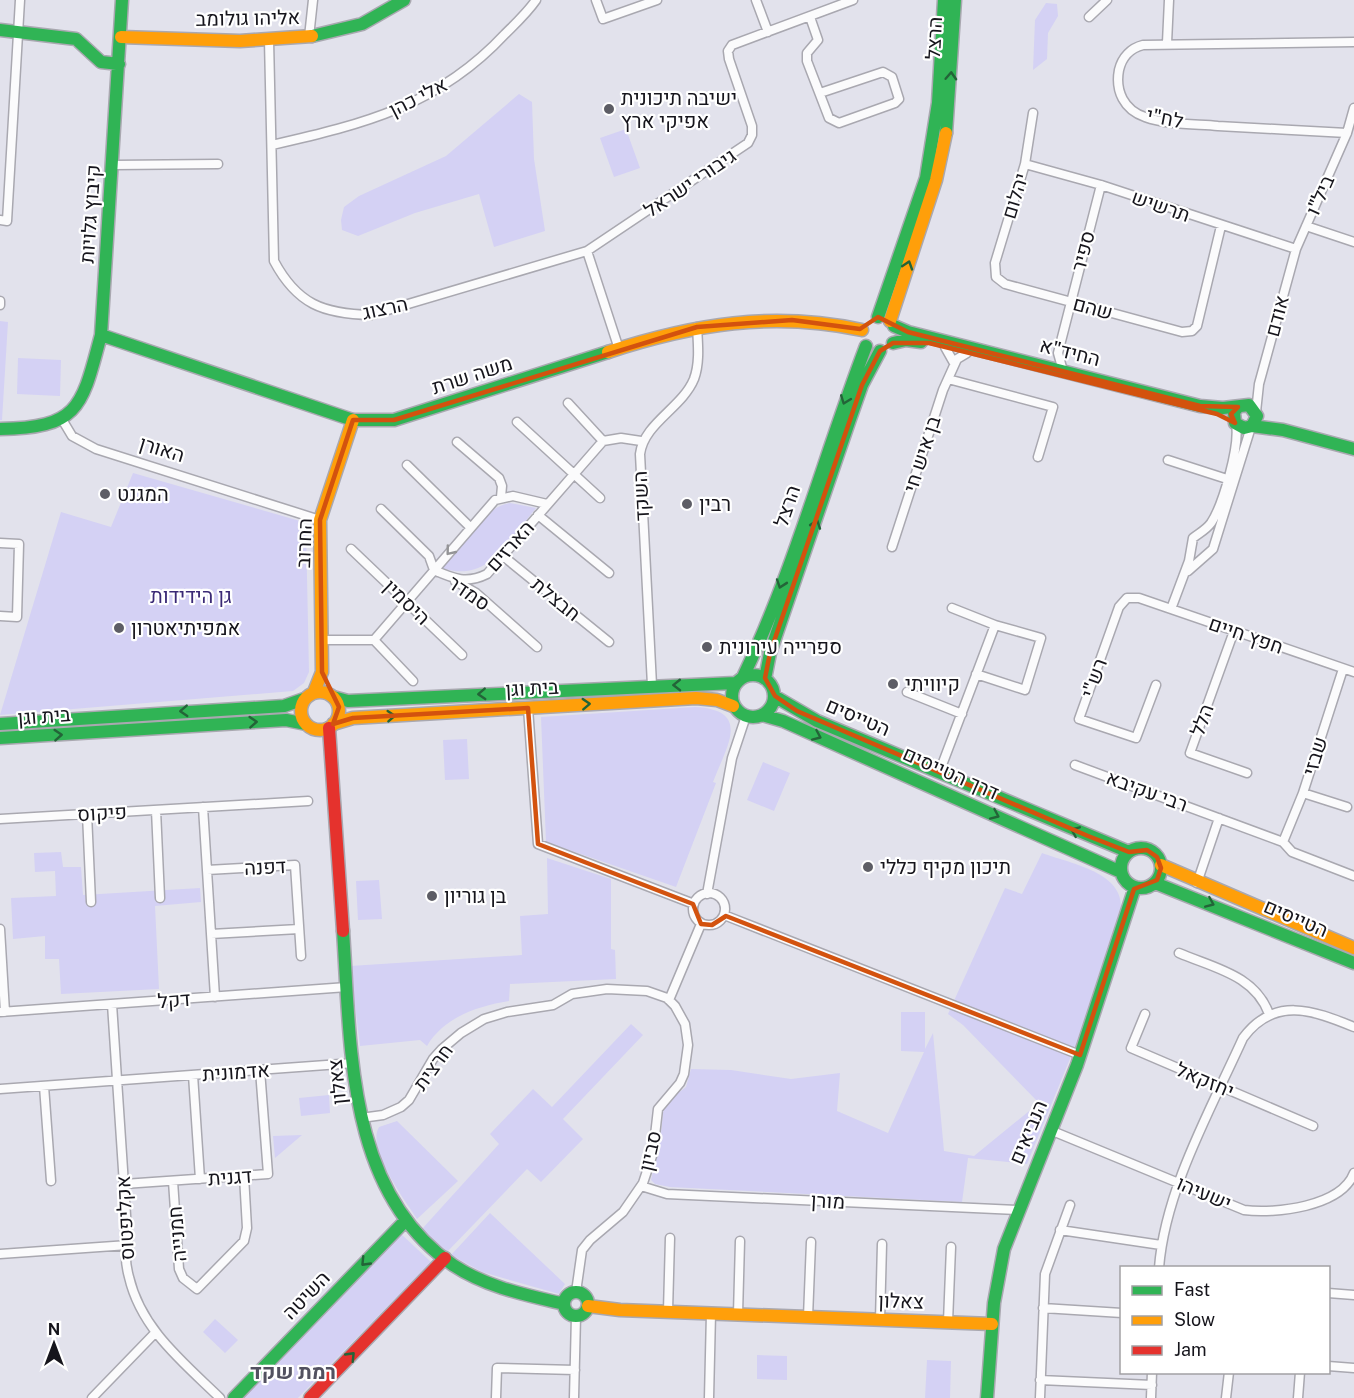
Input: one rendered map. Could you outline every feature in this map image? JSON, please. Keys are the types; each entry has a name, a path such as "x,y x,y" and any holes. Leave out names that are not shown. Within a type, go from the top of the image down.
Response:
{"street":[{"path":"0,220 7,221 20,0"},
{"name":"קיבוץ גלויות","path":"63,421 87,388 101,335 114,165 122,0"},
{"path":"309,37 313,0"},
{"name":"אליהו גולומב","path":"121,37 269,40 309,37 356,26 404,0"},
{"name":"אלי כהן","path":"272,145 332,131 399,110 447,84 489,51 536,0"},
{"path":"596,0 603,19 657,0"},
{"path":"756,0 768,32"},
{"name":"גיבורי ישראל","path":"587,251 748,143 752,135 752,126 728,51 732,45 853,0"},
{"name":"הרצל","path":"887,321 931,158 938,103 944,0"},
{"name":"הרצל","path":"887,321 936,180 945,141 955,0"},
{"path":"1089,17 1107,0"},
{"path":"1167,43 1169,0"},
{"path":"810,17 818,40 807,53 807,61 829,118 839,123 895,103 899,99 892,77 883,72 820,93"},
{"path":"0,30 76,39 86,45 96,59 119,64"},
{"name":"הרצוג","path":"269,40 274,261 287,285 303,298 343,315 371,315 587,251"},
{"name":"לח\"י","path":"1347,133 1197,124 1145,117 1133,111 1120,96 1117,79 1120,65 1135,47 1167,43 1354,42"},
{"name":"ביל\"ו","path":"1296,249 1347,133 1354,108"},
{"name":"יהלום","path":"996,276 994,263 1025,164 1033,113"},
{"path":"0,152 11,152"},
{"path":"114,165 218,164"},
{"name":"תרשיש","path":"1025,164 1101,185 1296,249"},
{"name":"ספיר","path":"1063,370 1058,353 1101,185"},
{"name":"שהם","path":"996,276 1005,284 1182,332 1192,331 1197,326 1221,226"},
{"path":"1306,226 1354,242"},
{"name":"אודם","path":"1214,542 1254,420 1259,384 1296,249"},
{"path":"587,251 619,349"},
{"name":"משה שרת","path":"101,335 353,420 394,420 619,349 698,327 750,321 792,320 842,325 862,330"},
{"path":"868,321 887,321 896,332 893,343 880,351 866,346 862,330 868,321"},
{"name":"החיד\"א","path":"887,321 908,332 1206,407 1240,405"},
{"path":"568,403 603,441 621,438 641,441 693,380 698,363 698,327"},
{"name":"החיד\"א","path":"893,343 913,340 945,347 1222,416 1236,424"},
{"name":"הרצל","path":"739,680 766,629 835,427 866,346"},
{"path":"945,347 954,363 960,356 967,353"},
{"name":"הרצל","path":"765,679 770,653 850,419 862,385 880,351"},
{"path":"1041,365 1050,361 1058,353"},
{"name":"בן איש חי","path":"892,547 954,363"},
{"path":"948,379 1053,407 1038,457"},
{"name":"אודם","path":"1240,405 1259,384"},
{"path":"1172,609 1192,549 1193,538 1215,517 1238,440 1233,412 1240,405 1252,406 1254,420"},
{"name":"החרוב","path":"309,696 320,685 322,672 320,520 353,420"},
{"path":"1236,424 1242,428 1254,420"},
{"path":"1254,420 1354,449"},
{"path":"0,429 35,430 63,421"},
{"name":"האורן","path":"63,421 72,436 96,449 320,520"},
{"path":"517,422 600,498"},
{"name":"הארזים","path":"435,570 456,580 475,580 487,574 603,441"},
{"name":"השקד","path":"641,441 639,466 652,685"},
{"path":"457,442 499,478 502,486 501,497"},
{"path":"1168,460 1227,478"},
{"path":"407,465 470,527"},
{"name":"הארזים","path":"374,640 495,500 513,496 547,504"},
{"name":"סמדר","path":"381,509 429,555 435,570 476,593 537,647"},
{"path":"538,515 609,573"},
{"path":"1184,576 1214,549 1214,542 1209,535 1199,534"},
{"path":"0,543 19,544 17,617 0,616"},
{"name":"היסמין","path":"351,549 462,655"},
{"path":"1192,549 1204,556"},
{"name":"חבצלת","path":"503,556 609,642"},
{"name":"רש\"י","path":"1139,598 1127,598 1119,607 1079,719 1136,738 1156,685"},
{"name":"חפץ חיים","path":"1139,598 1354,672"},
{"path":"952,608 995,625 1041,638 1025,690 976,674"},
{"path":"939,773 995,625"},
{"name":"הלל","path":"1234,631 1190,753 1247,773"},
{"path":"323,640 374,640 413,681"},
{"name":"שבזי","path":"1283,842 1303,793 1343,669"},
{"name":"החרוב","path":"322,672 332,696"},
{"path":"756,675 765,679 772,686 774,696 770,709 762,715 746,716 733,706 731,696 739,680 756,675"},
{"name":"בית וגן","path":"332,696 348,701 739,680"},
{"path":"323,692 332,696 339,711 327,727 306,724 301,714 309,696 323,692"},
{"path":"907,692 962,714"},
{"name":"בית וגן","path":"0,724 284,706 309,696"},
{"name":"הטייסים","path":"774,696 817,721 1129,852"},
{"name":"בית וגן","path":"327,727 353,718 696,698 717,700 733,706"},
{"path":"528,708 538,845 694,904"},
{"name":"דרך הטייסים","path":"762,715 783,721 1121,872"},
{"path":"707,894 728,777 746,716"},
{"name":"בית וגן","path":"0,738 286,720 306,724"},
{"name":"צאלון","path":"327,727 354,1063 361,1118 377,1172 406,1220 445,1258 502,1288 564,1304"},
{"name":"רבי עקיבא","path":"1075,765 1283,842 1292,852 1354,876"},
{"path":"1303,793 1347,807"},
{"name":"פיקוס","path":"0,819 308,801"},
{"path":"203,807 215,997"},
{"path":"156,810 160,898"},
{"path":"87,814 91,902"},
{"path":"1197,883 1219,818"},
{"path":"1141,849 1150,851 1161,865 1160,875 1155,882 1144,888 1135,887 1127,882 1121,872 1123,859 1129,852 1141,849"},
{"name":"דפנה","path":"207,870 295,865 301,956"},
{"name":"הטייסים","path":"1161,865 1197,883 1354,948"},
{"name":"הטייסים","path":"1155,882 1354,963"},
{"name":"הנביאים","path":"987,1398 992,1324 999,1269 1017,1210 1080,1055 1135,887"},
{"path":"707,894 721,900 724,915 717,923 701,924 694,917 694,904 698,898 707,894"},
{"path":"724,915 1080,1055"},
{"path":"669,1000 701,924"},
{"path":"0,929 3,1012"},
{"path":"211,934 299,929"},
{"path":"1179,953 1246,981 1258,990 1269,1014"},
{"name":"דקל","path":"3,1012 347,987"},
{"name":"חרצית","path":"361,1118 383,1114 401,1107 409,1100 433,1059 451,1041 474,1024 507,1012 553,1005 572,994 607,989 655,993 669,1000"},
{"name":"סביון","path":"576,1292 582,1250 590,1240 623,1212 641,1186 653,1153 658,1109 680,1083 687,1058 685,1024 669,1000"},
{"name":"אקליפטוס","path":"112,1004 128,1245 125,1252 131,1286 143,1316 155,1334 219,1398"},
{"path":"1160,1266 1161,1245 1179,1183 1243,1038 1252,1026 1269,1014 1306,1010 1322,1013 1354,1027"},
{"name":"יחזקאל","path":"1145,1014 1131,1048 1313,1126"},
{"name":"אדמונית","path":"0,1089 354,1063"},
{"name":"דגנית","path":"124,1184 267,1174 260,1070"},
{"path":"193,1075 200,1179"},
{"path":"44,1086 51,1181"},
{"name":"ישעיהו","path":"1050,1130 1244,1210 1273,1211 1332,1198 1342,1191 1354,1173"},
{"name":"חמנייה","path":"173,1181 179,1269 183,1278 197,1289 242,1246 245,1239 247,1228 244,1176"},
{"name":"מורן","path":"641,1186 666,1194 1017,1210"},
{"path":"1040,1398 1045,1274 1070,1205"},
{"name":"השיטה","path":"234,1398 406,1220"},
{"path":"1060,1230 1161,1245"},
{"path":"668,1311 670,1238"},
{"path":"738,1314 740,1241"},
{"path":"808,1317 811,1242"},
{"path":"879,1320 882,1244"},
{"path":"0,1254 128,1245"},
{"path":"948,1322 951,1247"},
{"path":"310,1398 445,1258"},
{"path":"576,1292 586,1297 588,1306 583,1314 576,1316 568,1312 564,1304 568,1296 576,1292"},
{"path":"1330,1293 1354,1295"},
{"name":"צאלון","path":"588,1306 992,1324"},
{"path":"1043,1308 1120,1313"},
{"path":"709,1398 711,1313"},
{"path":"574,1398 576,1316"},
{"path":"92,1398 155,1334"},
{"path":"1330,1366 1354,1368"},
{"path":"496,1398 497,1368 575,1370"},
{"path":"1151,1398 1152,1374"},
{"path":"1226,1398 1229,1374"},
{"path":"1298,1398 1300,1374"},
{"path":"1040,1380 1152,1385"}],"highlighted area":[{"path":"878,317 908,332 1200,406 1238,407 1231,414 1235,423 1217,414 929,343 893,343 880,351 862,385 770,653 765,678 775,696 797,711 1088,836 1129,852 1147,850 1157,857 1161,868 1157,880 1134,889 1080,1055 726,916 712,925 701,924 693,904 538,844 528,708 353,718 333,724 339,707 322,672 320,520 353,420 394,420 697,327 792,320 860,329"}],"green space":[{"path":"1046,3 1057,4 1058,16 1048,33 1047,59 1033,70 1035,20"},
{"path":"519,94 532,102 534,159 545,231 494,247 479,194 415,213 358,236 342,230 341,220 344,207 359,196 446,156"},
{"path":"626,129 640,168 614,177 600,138"},
{"path":"0,321 8,322 2,420 0,420"},
{"path":"18,358 61,360 60,396 17,394"},
{"name":"גן הידידות","path":"133,473 300,521 306,529 309,672 304,683 293,691 0,715 61,512 111,527"},
{"path":"510,503 536,508 497,556 473,570 458,571 442,568 480,520 499,506"},
{"path":"695,707 713,710 724,715 730,723 731,732 713,782 716,783 676,887 546,842 541,717"},
{"path":"467,739 469,779 445,780 443,740"},
{"path":"763,762 790,773 774,811 747,800"},
{"path":"61,852 63,867 81,867 83,895 200,888 201,902 155,906 159,989 61,994 59,959 45,959 45,936 13,939 11,898 56,896 55,871 35,872 34,853"},
{"path":"1042,853 1103,876 1119,894 1121,906 1076,1044 1027,1164 968,1158 962,1202 670,1187 655,1184 651,1180 660,1143 664,1104 686,1087 691,1069 731,1070 791,1079 840,1073 837,1111 888,1133 924,1052 901,1051 901,1012 925,1012 925,1049 933,1033 944,1151 974,1156 1039,1103 963,1025 948,1014 1005,888 1022,894"},
{"path":"547,858 611,879 611,949 615,950 616,979 510,984 509,1001 474,1010 452,1020 434,1036 427,1046 420,1040 360,1046 350,966 522,955 520,916 548,914"},
{"path":"379,880 382,919 358,920 356,881"},
{"path":"631,1024 643,1035 563,1119 583,1139 541,1182 527,1169 447,1252 422,1229 499,1144 490,1134 533,1089 552,1107"},
{"path":"329,1095 330,1113 301,1116 299,1098"},
{"path":"397,1121 458,1181 417,1219 396,1187 382,1161 378,1148 376,1136 379,1127"},
{"path":"302,1135 275,1158 273,1136"},
{"path":"490,1213 565,1284 559,1294 482,1272 451,1255"},
{"path":"400,1233 431,1262 298,1398 241,1398"},
{"path":"215,1319 238,1340 225,1353 203,1332"},
{"path":"757,1355 787,1356 787,1380 757,1379"},
{"path":"927,1360 951,1361 950,1398 925,1398"}],"traffic: fast":[{"path":"0,429 27,428 47,424 62,418 73,408 82,396 101,335 122,0"},
{"path":"312,36 362,24 404,0"},
{"path":"878,317 926,178 938,103 944,0"},
{"path":"946,133 955,0"},
{"path":"0,30 76,39 101,62 119,64"},
{"path":"894,326 908,332 1200,406 1223,408 1249,405 1257,416 1252,426 1244,428 1235,423 1234,412 1238,407"},
{"path":"101,335 353,420 394,420 608,352"},
{"path":"893,343 906,340 921,342"},
{"path":"743,677 778,596 866,346"},
{"path":"765,679 770,653 850,419 862,385 880,351"},
{"path":"1252,426 1283,430 1354,449"},
{"path":"753,675 761,676 768,681 773,688 774,696 773,704 768,711 761,716 753,717 745,716 738,711 733,704 732,696 733,688 738,681 745,676 753,675"},
{"path":"333,697 348,701 735,683"},
{"path":"774,696 817,721 1129,852"},
{"path":"0,724 284,706 304,699"},
{"path":"762,715 783,721 1121,872"},
{"path":"0,738 286,720 306,724"},
{"path":"1141,848 1155,854 1161,868 1155,882 1141,888 1127,882 1121,868 1127,854 1141,848"},
{"path":"1155,883 1354,963"},
{"path":"987,1398 994,1303 1004,1249 1077,1065 1135,887"},
{"path":"343,931 353,1068 361,1114 373,1158 392,1198 418,1234 453,1265 493,1285 564,1304"},
{"path":"234,1398 406,1220"},
{"path":"576,1292 581,1293 587,1299 588,1304 587,1309 581,1315 576,1316 571,1315 565,1309 564,1304 565,1299 571,1293 576,1292"}],"traffic: slow":[{"path":"121,37 240,41 312,36"},
{"path":"890,321 936,180 946,133"},
{"path":"608,352 671,334 733,323 796,321 862,330"},
{"path":"314,692 322,672 320,520 353,420"},
{"path":"320,692 334,697 339,711 334,725 320,730 306,725 301,711 306,697 320,692"},
{"path":"333,724 353,718 696,698 717,700 733,706"},
{"path":"1161,865 1354,948"},
{"path":"588,1306 620,1310 992,1324"}],"traffic: jam":[{"path":"329,728 343,931"},
{"path":"310,1398 445,1258"}],"place":[{"name":"ישיבה תיכונית אפיקי ארץ","path":"609,109"},
{"name":"המגנט","path":"105,494"},
{"name":"רבין","path":"687,504"},
{"name":"אמפיתיאטרון","path":"119,628"},
{"name":"ספרייה עירונית","path":"707,647"},
{"name":"קיוויתי","path":"893,684"},
{"name":"תיכון מקיף כללי","path":"868,867"},
{"name":"בן גוריון","path":"432,896"}],"district":[{"name":"רמת שקד","path":"293,1372"}]}
